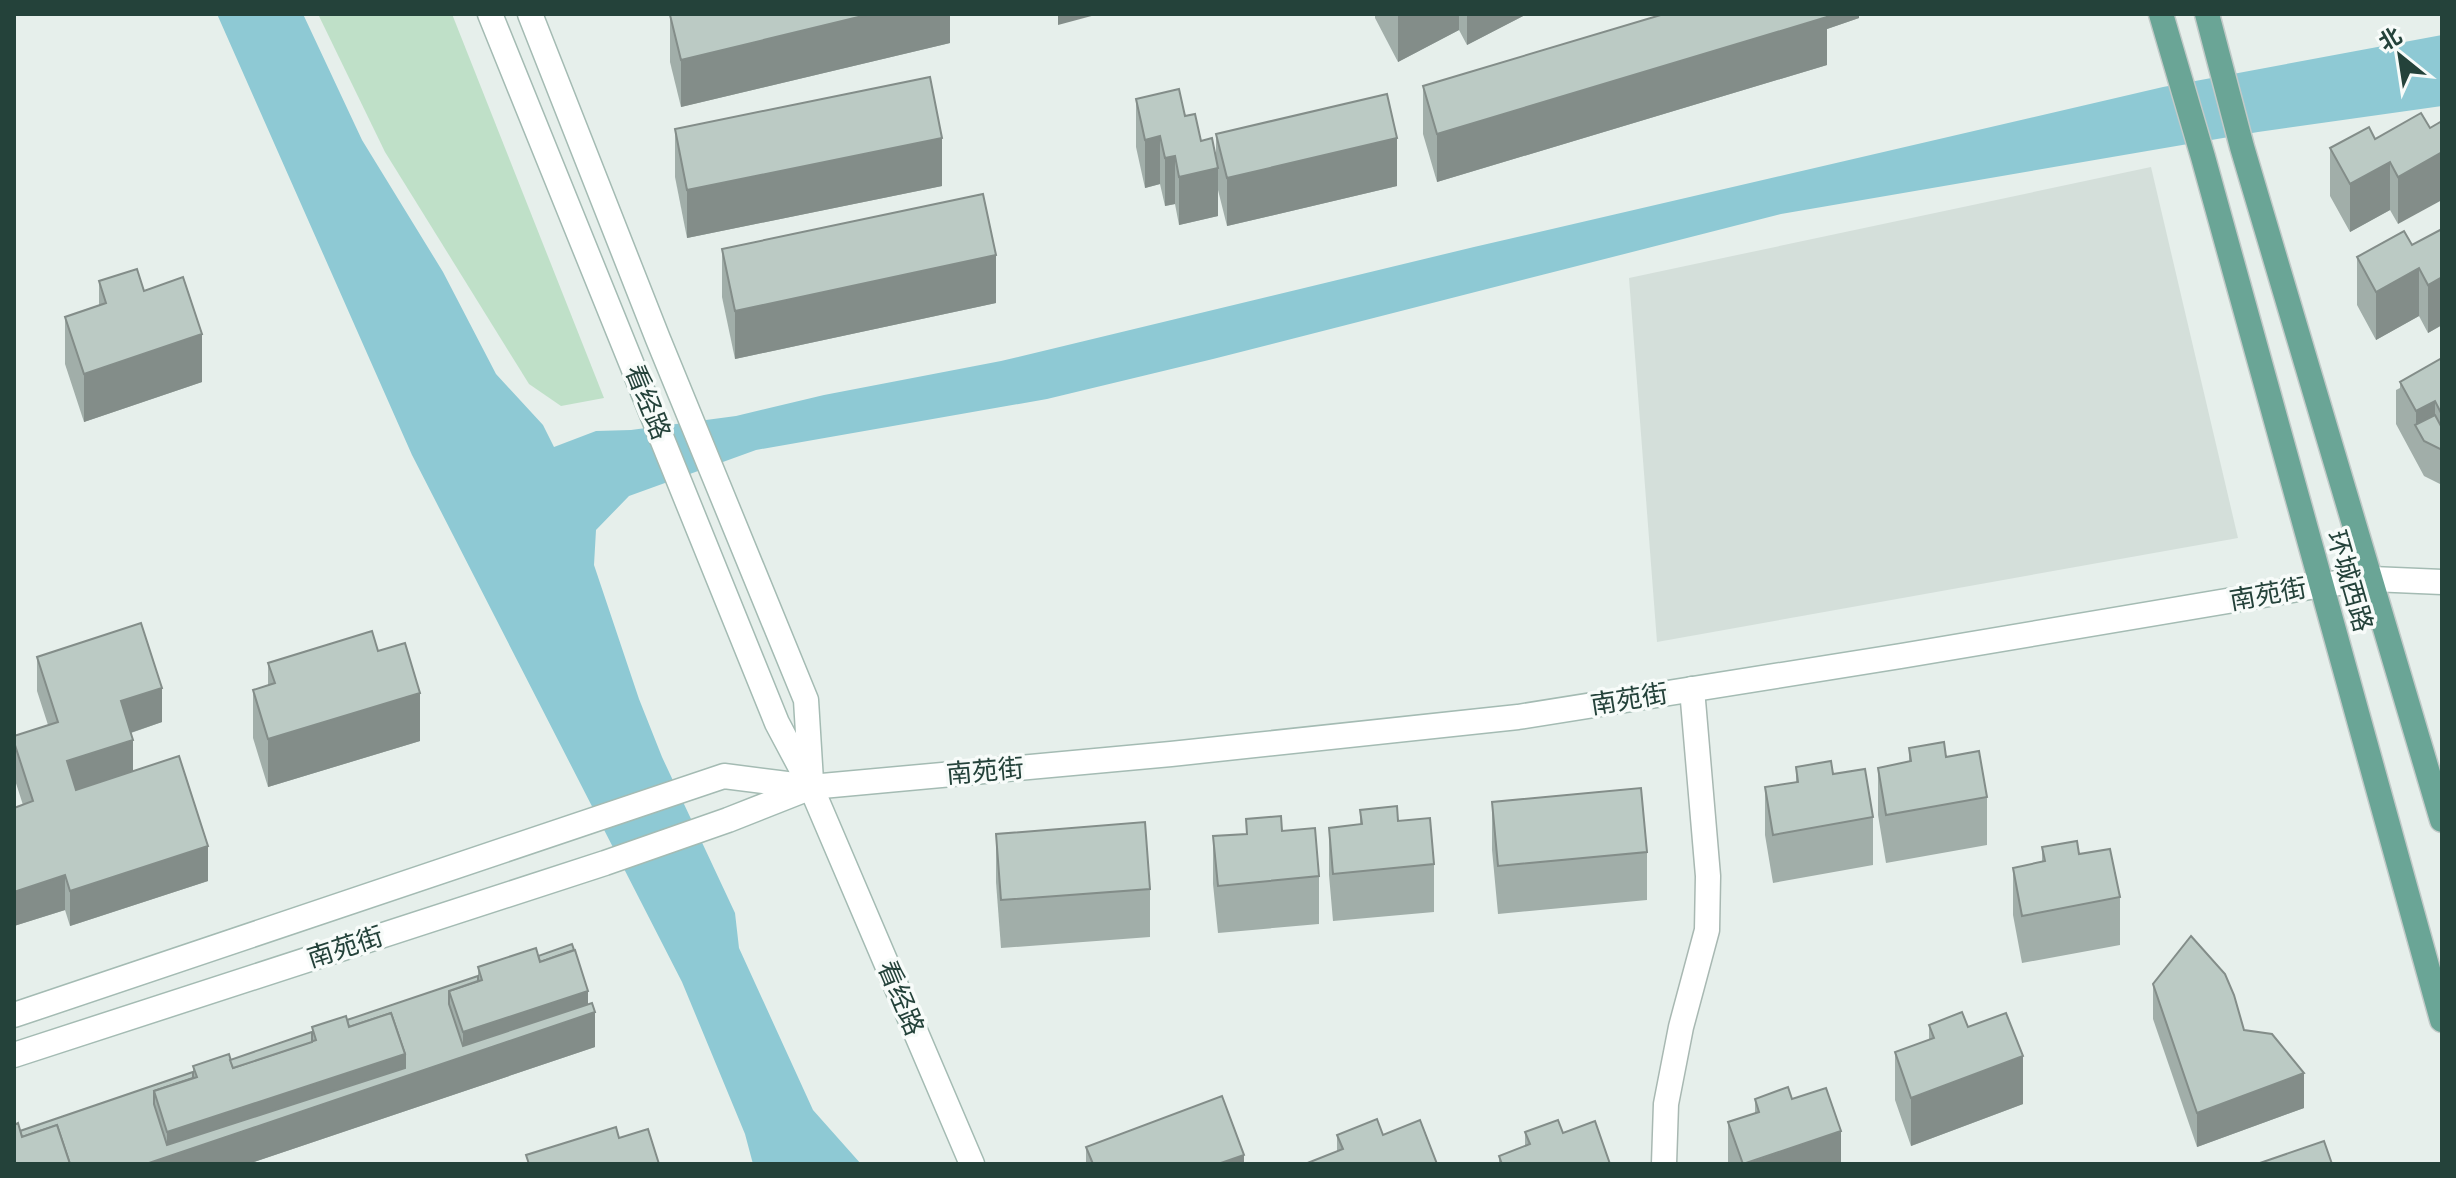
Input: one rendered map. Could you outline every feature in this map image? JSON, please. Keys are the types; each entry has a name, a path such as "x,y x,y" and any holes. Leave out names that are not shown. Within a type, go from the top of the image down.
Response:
{"main road":[{"name":"环城西路","path":"2161,14 2442,1020"},
{"name":"环城西路","path":"2208,19 2242,147 2442,820"}],"street":[{"name":"看经路","path":"490,14 777,723 811,787 972,1164"},
{"name":"看经路","path":"530,14 673,377 806,700 811,787"},
{"name":"南苑街","path":"14,1015 724,776 811,787 1171,754 1518,717 2322,585 2372,579 2442,582"},
{"path":"1664,1164 1666,1104 1681,1027 1707,930 1708,876 1692,689"},
{"name":"南苑街","path":"14,1055 605,863 811,787"}],"shaded area":[{"path":"2151,167 2238,538 1657,642 1629,278"}],"green space":[{"path":"318,14 452,14 604,398 561,406 529,384 385,152"}],"water":[{"path":"217,14 303,14 362,140 443,272 496,374 543,425 554,447 596,431 631,430 736,416 824,395 1001,361 1474,247 2163,87 2442,35 2442,106 2258,132 1781,214 1047,399 756,450 629,496 596,530 594,565 639,699 662,757 735,913 739,948 813,1110 861,1164 753,1164 745,1134 682,982 412,455"}],"building":[{"path":"871,14 681,60 670,15"},
{"path":"1664,14 1826,14 1827,17 1437,134 1423,86"},
{"path":"930,77 942,138 687,190 675,129"},
{"path":"1179,89 1185,116 1195,114 1201,141 1212,138 1218,168 1179,177 1175,156 1165,158 1160,136 1145,140 1136,99"},
{"path":"1387,94 1397,138 1227,178 1216,134"},
{"path":"2421,113 2430,128 2442,121 2442,152 2398,177 2390,162 2350,184 2330,148 2369,127 2375,139"},
{"path":"983,194 996,255 735,311 722,249"},
{"path":"2442,229 2442,277 2428,285 2419,268 2376,292 2357,257 2404,231 2412,245"},
{"path":"137,269 144,291 183,277 202,334 84,374 65,317 106,303 99,281"},
{"path":"2442,358 2442,415 2435,401 2416,411 2400,382"},
{"path":"2435,415 2442,428 2442,450 2424,441 2415,425"},
{"path":"141,623 162,688 121,701 133,740 67,761 76,790 179,756 208,846 70,891 65,875 14,892 14,808 33,801 14,736 58,722 37,657"},
{"path":"372,631 378,651 405,643 420,693 268,739 253,690 275,683 268,663"},
{"path":"1944,742 1946,757 1979,751 1987,797 1886,815 1878,768 1911,761 1909,748"},
{"path":"1831,761 1833,774 1865,769 1873,817 1773,835 1765,787 1798,782 1796,767"},
{"path":"1641,788 1647,852 1498,866 1492,802"},
{"path":"1397,806 1398,821 1430,818 1434,864 1333,874 1329,828 1362,824 1360,810"},
{"path":"1281,816 1282,831 1315,828 1319,876 1218,886 1213,836 1247,834 1246,819"},
{"path":"1145,822 1150,889 1001,900 996,834"},
{"path":"2077,841 2079,854 2110,849 2120,897 2022,916 2013,868 2045,861 2042,847"},
{"path":"2191,936 2225,974 2244,1030 2272,1034 2304,1073 2197,1113 2153,984"},
{"path":"572,944 574,950 540,962 538,956"},
{"path":"536,948 540,962 575,950 588,991 463,1032 449,991 482,980 478,967"},
{"path":"478,976 478,981 449,991 449,1004 463,1046 592,1003 595,1012 146,1164 70,1164 57,1125 22,1137 20,1131 193,1072 193,1078 154,1091 154,1104 167,1145 405,1068 405,1054 391,1013 349,1027 347,1020"},
{"path":"1962,1012 1968,1027 2006,1013 2023,1056 1911,1098 1895,1052 1934,1038 1929,1025"},
{"path":"391,1013 405,1054 167,1132 154,1091 197,1077 193,1066 229,1054 233,1068 316,1040 312,1027 346,1016 349,1027"},
{"path":"312,1032 312,1042 233,1068 230,1060"},
{"path":"1788,1087 1792,1099 1826,1088 1841,1131 1743,1164 1728,1122 1759,1112 1755,1099"},
{"path":"1222,1096 1244,1155 1218,1164 1093,1164 1086,1147"},
{"path":"1377,1119 1383,1135 1420,1120 1437,1164 1305,1164 1343,1149 1337,1135"},
{"path":"1558,1120 1563,1133 1595,1121 1610,1164 1502,1164 1499,1156 1530,1144 1525,1132"},
{"path":"18,1123 22,1137 57,1125 70,1164 14,1164 14,1125"},
{"path":"616,1127 619,1138 648,1129 659,1164 529,1164 526,1155"},
{"path":"2324,1141 2332,1164 2257,1164"}]}
